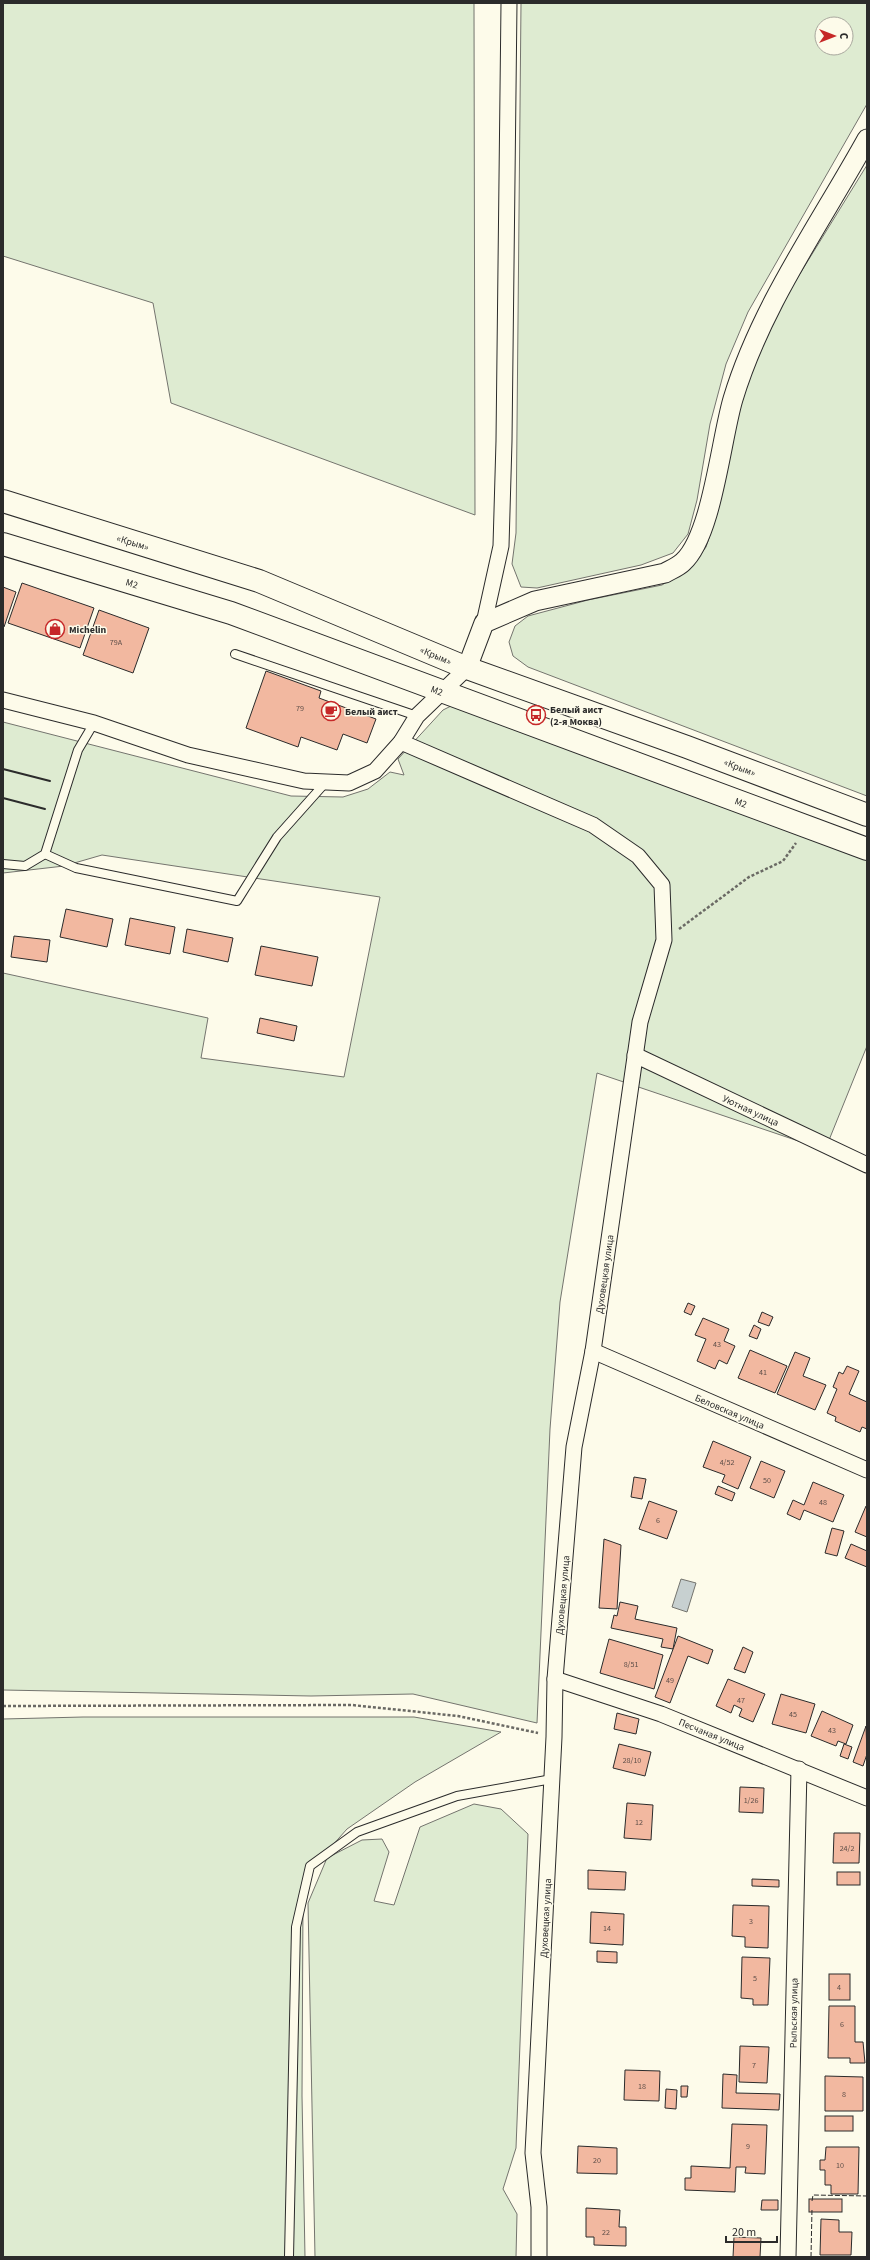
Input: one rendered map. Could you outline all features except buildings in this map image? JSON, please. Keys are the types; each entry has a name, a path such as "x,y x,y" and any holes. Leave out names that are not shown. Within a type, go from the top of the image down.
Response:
{"highway":[{"name":"«Крым»","path":"3,501 259,581 467,668 867,815"},
{"name":"М2","path":"3,544 231,613 867,849"}],"street":[{"path":"3,700 94,723 188,755 304,781 349,783 375,771 401,742 417,716 467,668 484,623 501,538 504,441 509,3"},
{"path":"484,623 535,601 665,573 683,562 696,544 709,507 732,401 744,365 780,290 867,139"},
{"name":"Духовецкая улица","path":"401,742 593,825 638,856 662,885 664,940 640,1022 593,1351 574,1447 555,1679 554,1737 533,2153 539,2207 539,2257"},
{"name":"Уютная улица","path":"636,1055 867,1165"},
{"name":"Беловская улица","path":"593,1351 867,1470"},
{"name":"Песчаная улица","path":"555,1679 661,1714 867,1798"},
{"name":"Рыльская улица","path":"788,2257 799,1769"}],"lane":[{"path":"235,654 417,716"},
{"path":"3,864 25,866 45,854 78,750 94,723"},
{"path":"45,854 76,868 237,901 277,837 326,782"},
{"path":"289,2257 296,1927 310,1866 357,1832 457,1796 552,1780"}],"path":[{"path":"664,940 749,878 782,861 808,827"},
{"path":"3,1706 352,1705 458,1716 554,1737"}],"green space":[{"path":"3,3 474,3 475,515 171,403 153,303 3,256"},
{"path":"521,3 867,3 867,104 748,312 726,364 710,424 697,500 688,534 673,553 641,565 537,588 521,587 512,564 516,533"},
{"path":"867,165 867,796 528,667 513,656 509,642 515,626 528,616 588,600 662,585 691,567 706,547 716,517 739,407 752,367 788,293"},
{"path":"473,695 867,845 867,1046 825,1150 597,1073 560,1302 550,1429 537,1723 413,1694 311,1696 3,1690 3,973 208,1018 201,1058 344,1077 380,897 102,855 64,866 3,873 3,722 291,796 343,797 368,789 390,772 404,775 398,759 443,710"},
{"path":"83,1717 414,1717 501,1732 415,1782 347,1829 315,1865 303,1900 302,2096 305,2257 3,2257 3,1719"},
{"path":"474,1804 501,1809 528,1834 516,2148 503,2189 517,2214 516,2257 315,2257 308,1903 327,1858 362,1840 382,1839 389,1852 374,1901 394,1905 420,1827"}],"shaded area":[{"path":"681,1579 696,1583 687,1612 672,1607"}],"fence":[{"path":"812,2201 813,2195 867,2196"},
{"path":"811,2257 812,2209"}],"wall":[{"path":"3,769 50,781"},
{"path":"3,798 45,809"}],"place":[{"name":"Michelin","path":"55,629"},
{"name":"Белый аист","path":"331,711"},
{"name":"Белый аист (2-я Моква)","path":"536,715"}]}
